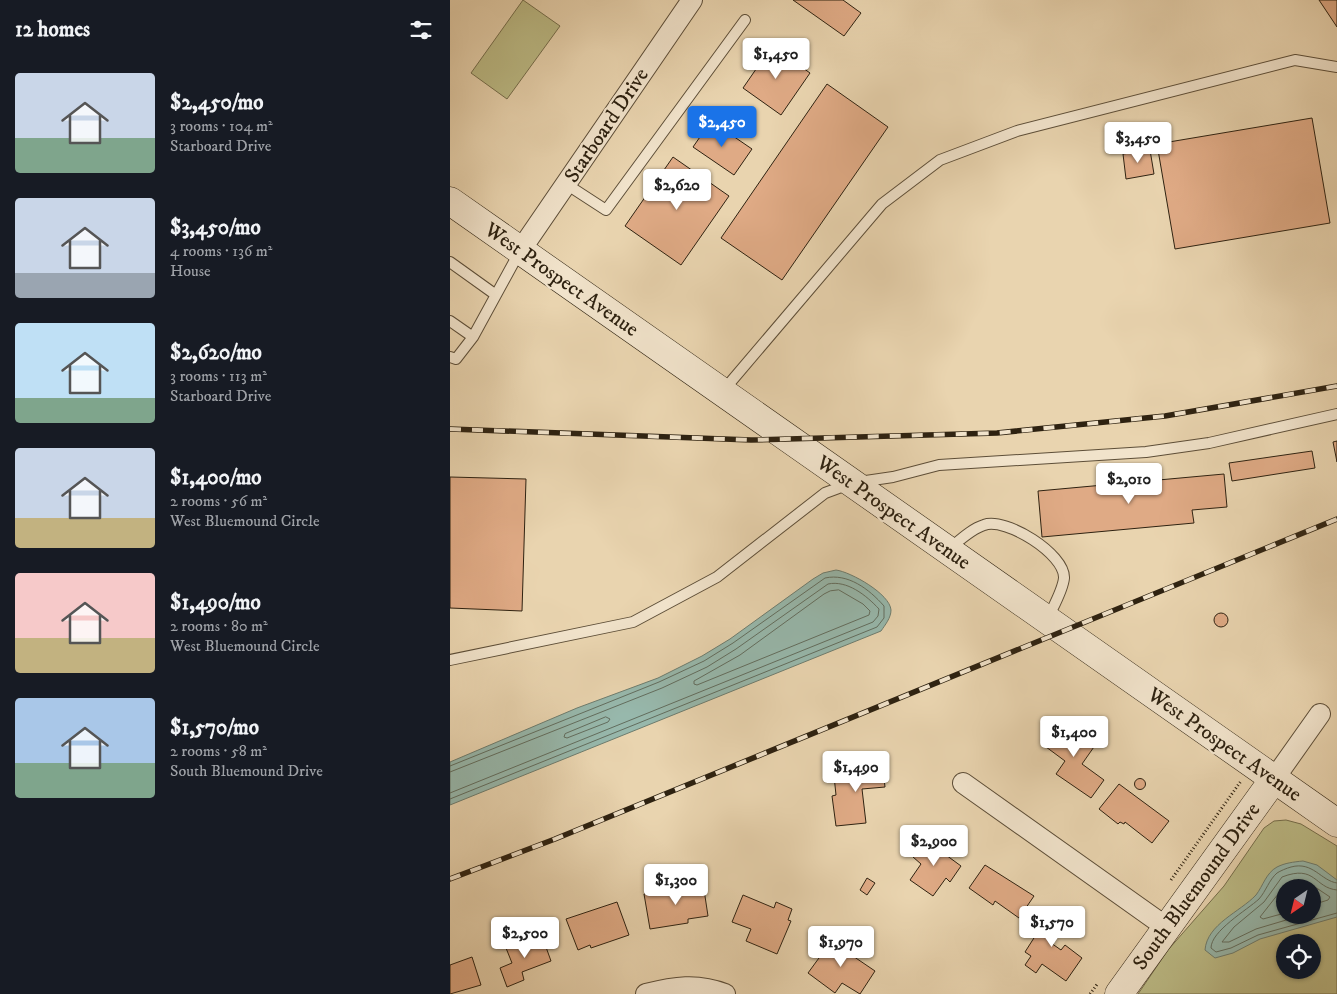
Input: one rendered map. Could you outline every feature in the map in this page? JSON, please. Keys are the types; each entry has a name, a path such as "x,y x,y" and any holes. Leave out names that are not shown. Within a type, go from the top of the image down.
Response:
{"main road":[{"name":"West Prospect Avenue","path":"450,201 1337,823"},
{"name":"South Bluemound Drive","path":"1110,986 1166,926 1263,771"}],"street":[{"name":"Starboard Drive","path":"520,250 692,0"},
{"path":"1263,771 1320,714"},
{"path":"962,783 1166,926"},
{"path":"646,994 695,985 726,994"}],"lane":[{"path":"566,184 606,210 746,20"},
{"path":"723,392 882,204 940,160 1017,131 1295,60 1337,67"},
{"path":"450,357 456,360 473,337 520,250"},
{"path":"450,262 496,295"},
{"path":"450,321 473,337"},
{"path":"450,660 633,622 717,577 825,493 852,483 893,477 939,464 1155,450 1209,443 1337,414"},
{"path":"948,550 984,524 993,523 1003,524 1044,548 1062,565 1064,579 1048,619"}],"path":[{"path":"1170,882 1263,771"},
{"path":"1090,994 1110,986"}],"shaded area":[{"path":"523,0 560,26 507,99 471,73"},
{"path":"1286,820 1301,824 1337,846 1337,994 1138,994 1168,950 1224,886 1264,828 1274,821"}],"water":[{"path":"836,570 860,579 884,597 891,610 888,621 881,631 450,805 450,762 577,708 658,678 702,656 730,639 813,579 823,573"},
{"path":"1303,861 1317,865 1337,880 1337,917 1321,922 1321,879 1276,879 1276,924 1312,924 1260,939 1233,953 1215,958 1205,950 1207,941 1218,926 1256,895 1267,876 1273,870 1289,863"}],"building":[{"path":"793,0 843,0 861,13 844,36"},
{"path":"1319,0 1337,0 1337,27"},
{"path":"772,46 810,73 781,115 743,88"},
{"path":"827,84 888,127 782,280 721,238"},
{"path":"1312,118 1330,223 1175,249 1157,144"},
{"path":"711,121 752,149 734,175 693,147"},
{"path":"1150,150 1154,174 1126,179 1123,154"},
{"path":"673,157 729,196 681,265 625,226"},
{"path":"1337,441 1337,462 1333,442"},
{"path":"1312,451 1315,468 1232,481 1229,463"},
{"path":"1224,474 1227,507 1192,510 1194,523 1042,537 1038,491"},
{"path":"450,477 526,479 522,611 450,608"},
{"path":"1218,613 1224,613 1228,620 1224,627 1218,627 1214,623 1214,617"},
{"path":"1059,721 1074,732 1076,729 1096,744 1082,764 1104,780 1091,798 1056,774 1065,761 1042,744"},
{"path":"882,761 885,787 862,789 866,823 836,826 832,796 836,795 834,776 858,773 857,764"},
{"path":"1140,778 1146,784 1140,790 1134,784"},
{"path":"1119,784 1169,821 1152,843 1125,822 1124,824 1120,822 1118,824 1099,809"},
{"path":"928,836 949,851 946,855 961,866 950,882 946,878 933,896 910,880 921,864 913,857"},
{"path":"985,865 1034,896 1019,918 995,901 993,905 969,888"},
{"path":"867,878 875,883 867,895 860,890"},
{"path":"703,883 708,916 688,919 688,923 650,929 644,894"},
{"path":"743,895 774,908 776,902 792,909 788,920 791,921 777,954 746,941 751,929 732,922"},
{"path":"617,902 629,935 591,948 590,945 578,950 566,919"},
{"path":"1050,908 1068,921 1051,943 1061,950 1065,945 1082,958 1066,981 1042,964 1036,973 1025,965 1031,956 1025,952 1039,930 1036,928"},
{"path":"542,936 551,961 522,972 524,980 507,987 500,968 512,963 506,948"},
{"path":"835,936 851,946 847,952 875,971 860,994 842,983 835,993 808,973"},
{"path":"472,957 481,985 450,994 450,965"}],"railway":[{"path":"450,429 751,440 997,433 1165,416 1337,386"},
{"path":"450,879 555,839 1337,519"}]}
